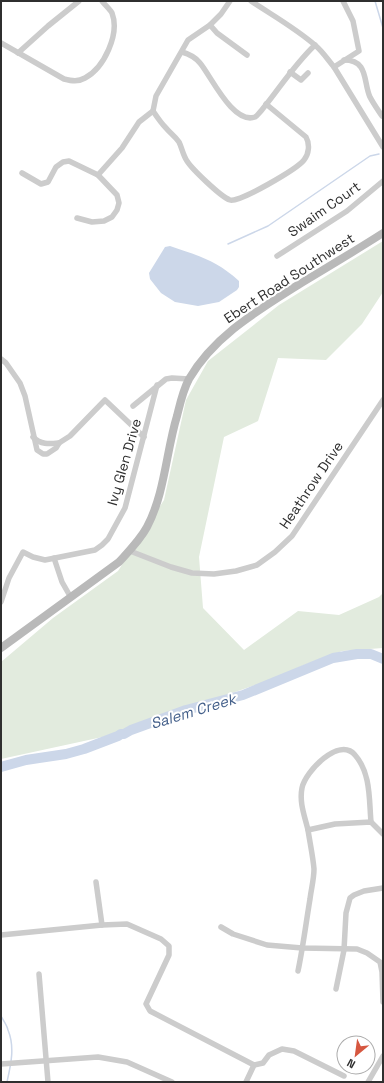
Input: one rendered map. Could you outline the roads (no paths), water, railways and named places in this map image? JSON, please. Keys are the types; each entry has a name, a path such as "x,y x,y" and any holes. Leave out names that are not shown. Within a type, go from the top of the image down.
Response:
{"main road":[{"name":"Ebert Road Southwest","path":"1,648 118,562 130,551 147,527 155,508 182,395 189,379 216,344 244,320 383,233"}],"street":[{"path":"18,54 48,26 79,1"},
{"path":"1,43 64,79 74,81 85,78 97,70 106,56 111,41 113,22 112,12 102,1"},
{"path":"98,175 122,148 140,122 153,111 156,96 188,40 210,25 221,14 230,1"},
{"path":"251,1 315,45 334,67 383,147"},
{"path":"334,67 359,51 353,21 343,1"},
{"path":"210,25 217,33 247,55"},
{"path":"182,52 188,54 199,62 227,103 241,115 251,117 256,116 301,58 315,45"},
{"path":"344,60 350,60 360,66 365,74 370,97 382,116"},
{"path":"290,72 301,80 308,73"},
{"path":"153,111 166,129 179,142 188,164 215,189 225,197 232,200 245,197 283,175 303,162 307,155 308,145 306,137 266,104"},
{"path":"22,172 41,184 48,182 56,167 63,162 69,161 98,175 117,195 119,203 117,210 112,217 104,221 92,222 77,218"},
{"name":"Swaim Court","path":"277,256 347,211 383,181"},
{"path":"1,359 14,374 25,396 37,450 43,454 47,454 70,436 105,400 144,437"},
{"path":"157,386 166,379 189,379"},
{"name":"Ivy Glen Drive","path":"133,406 157,386"},
{"name":"Ivy Glen Drive","path":"1,602 9,578 23,552 33,558 45,560 95,550 108,539 125,508 157,386"},
{"name":"Heathrow Drive","path":"130,551 171,567 192,573 214,574 236,571 257,565 275,552 292,536 383,400"},
{"path":"33,436 37,441 45,444 60,443"},
{"path":"54,558 62,582 70,596"},
{"path":"298,971 314,870 308,830 302,805 302,790 304,782 310,771 326,756 338,751 346,750 355,755 365,773 369,791 371,822 383,834"},
{"path":"308,830 335,824 371,822"},
{"path":"96,882 102,925"},
{"path":"336,989 344,950 346,913 350,898 364,891 372,891 383,888"},
{"path":"1,935 127,924 161,939 169,946 170,954 146,1004 150,1011 254,1066"},
{"path":"221,927 232,934 267,945 344,950 357,949 367,952 382,960 383,1002"},
{"path":"39,974 48,1082"},
{"path":"246,1082 254,1066 263,1063 269,1055 282,1049 294,1051 344,1076"},
{"path":"368,1082 383,1056"},
{"path":"1,1064 98,1057 128,1062 172,1082"}],"water":[{"path":"170,246 215,263 239,281 239,287 219,302 198,306 175,302 161,293 150,279 149,273 165,247"}],"waterway":[{"path":"375,1 383,28"},
{"path":"228,244 268,226 370,156 379,154"},
{"name":"Salem Creek","path":"1,767 26,760 66,754 84,749 186,710 243,695 333,658 357,654 371,654 383,659"},
{"name":"Salem Creek","path":"1,769 4,766"},
{"path":"1,1016 6,1024 12,1049 7,1082"}]}
